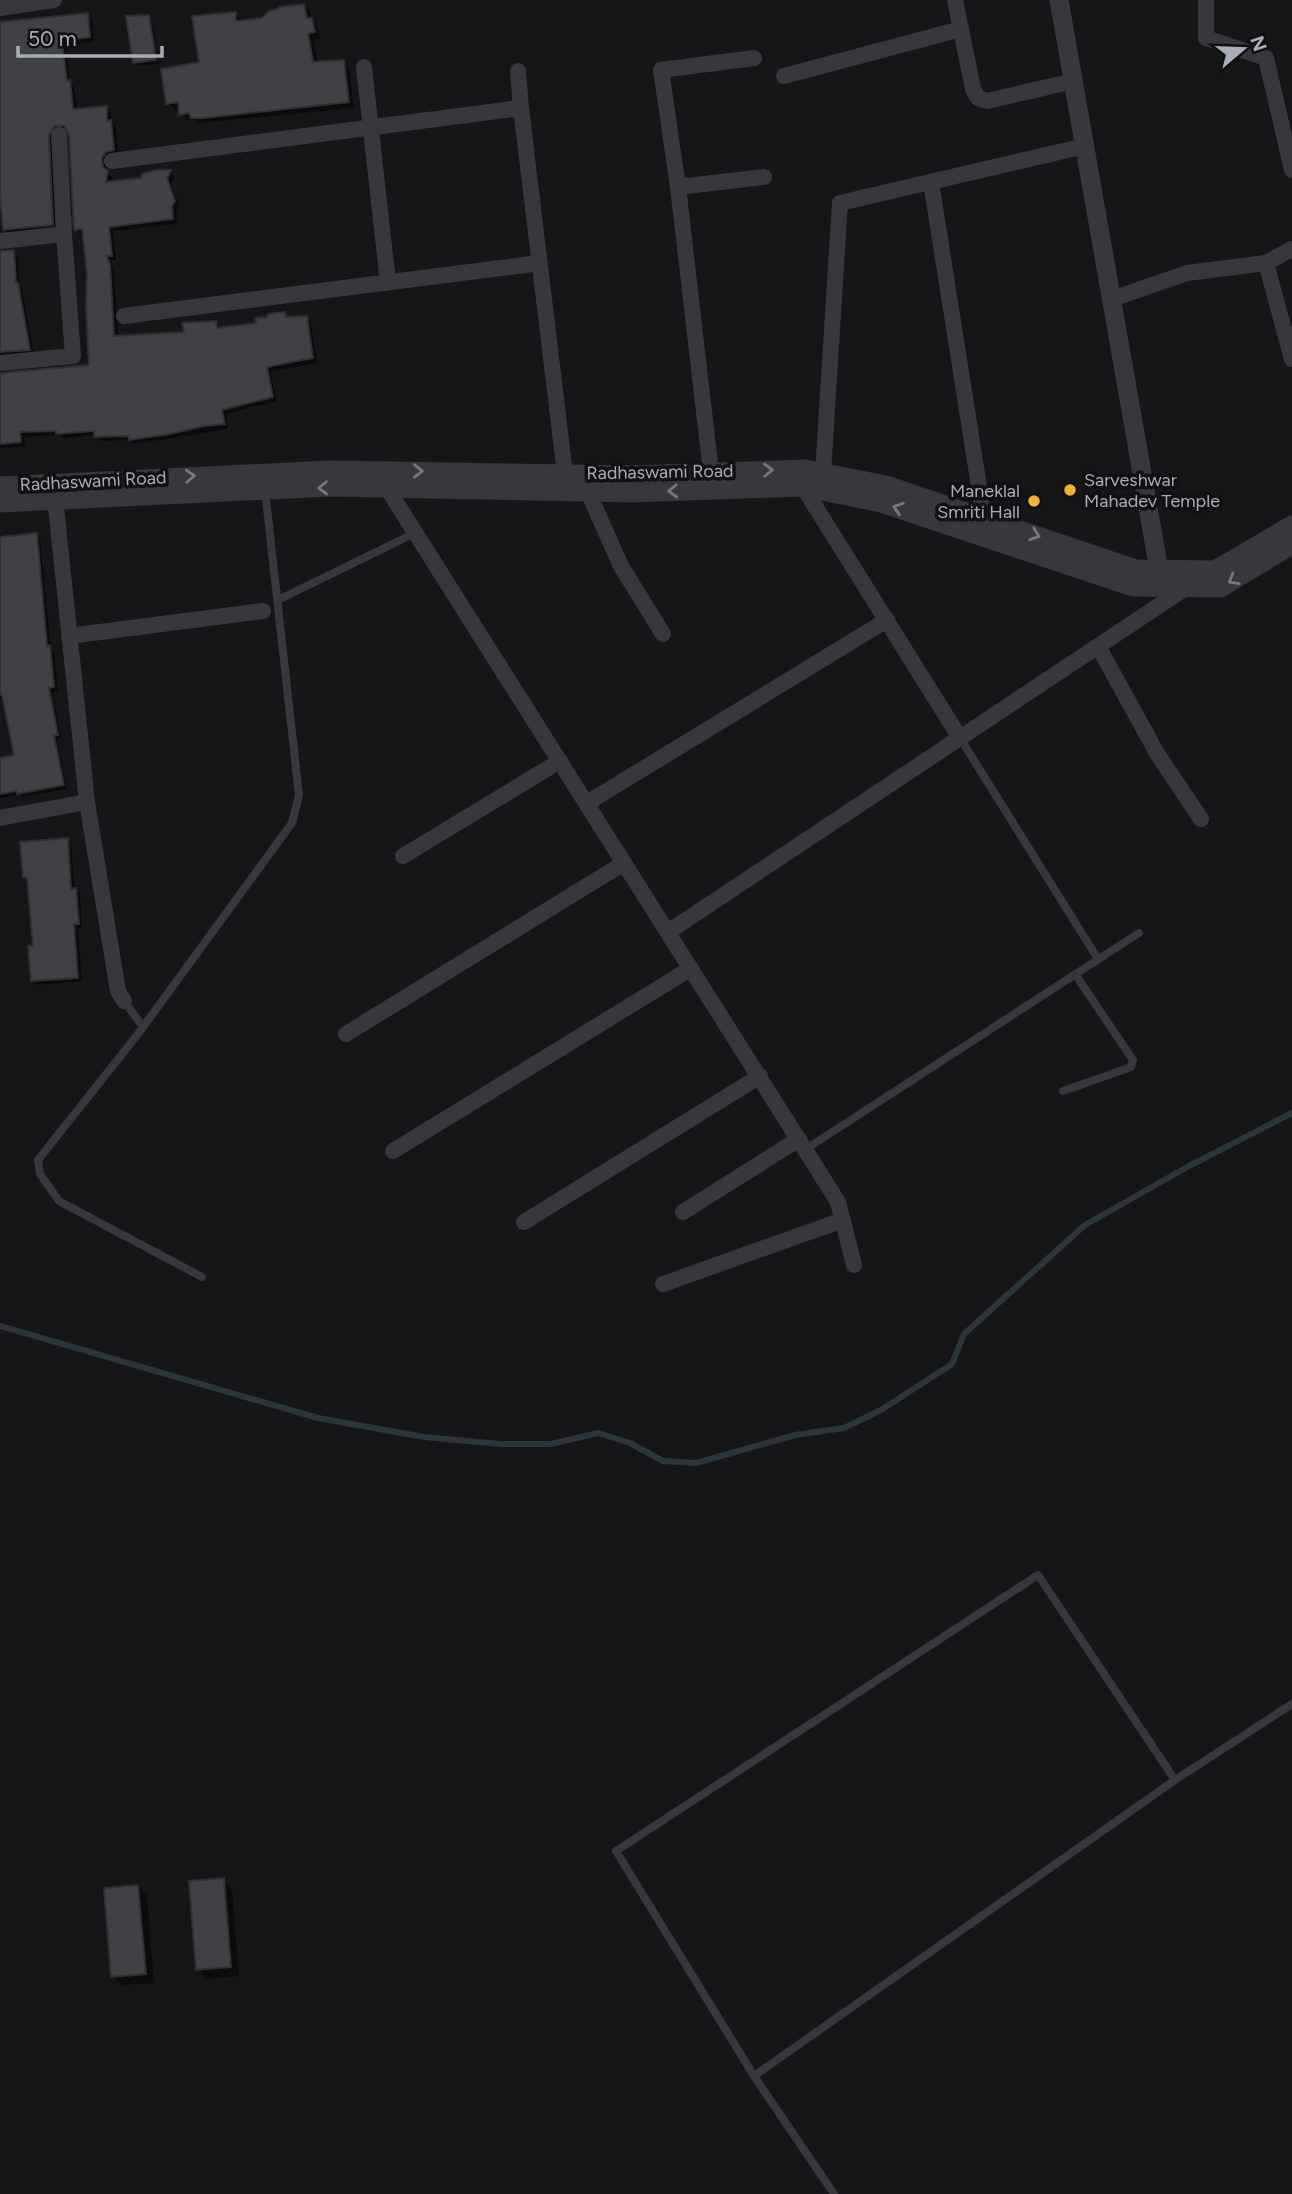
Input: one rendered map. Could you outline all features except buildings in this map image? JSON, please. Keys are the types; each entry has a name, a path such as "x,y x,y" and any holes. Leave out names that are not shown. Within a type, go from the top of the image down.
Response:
{"street":[{"path":"0,8 54,0"},
{"path":"955,0 978,98 988,101 1074,81"},
{"path":"1059,0 1159,570"},
{"path":"1206,0 1206,38 1266,58 1292,170"},
{"path":"784,76 961,29"},
{"path":"711,472 678,187 661,70 754,58"},
{"path":"364,66 388,282"},
{"path":"518,71 565,474"},
{"path":"112,161 521,108"},
{"path":"0,363 74,356 59,135"},
{"path":"823,473 840,203 1085,146"},
{"path":"678,187 764,177"},
{"path":"930,182 984,518"},
{"path":"0,241 64,234"},
{"path":"1112,299 1187,273 1266,263 1292,249"},
{"path":"124,316 540,263"},
{"path":"1266,263 1292,359"},
{"name":"Radhaswami Road","path":"0,503 54,491 329,470 632,475 805,469 886,485 1136,569 1215,570 1292,525"},
{"name":"Radhaswami Road","path":"0,486 54,491 329,487 588,492 803,487 881,503 1133,587 1220,588 1292,545"},
{"path":"803,487 960,738"},
{"path":"387,488 838,1202 854,1265"},
{"path":"54,491 87,802 118,991 124,1001"},
{"path":"588,492 621,566 663,634"},
{"path":"668,932 1187,587"},
{"path":"69,636 262,611"},
{"path":"587,803 887,620"},
{"path":"1098,646 1158,755 1201,819"},
{"path":"403,856 560,761"},
{"path":"0,818 87,802"},
{"path":"346,1034 624,863"},
{"path":"393,1151 690,969"},
{"path":"524,1222 760,1076"},
{"path":"683,1212 802,1144"},
{"path":"663,1284 843,1220"}],"lane":[{"path":"202,1277 59,1201 40,1174 38,1160 143,1027 292,823 299,795 265,490"},
{"path":"278,600 415,533"},
{"path":"960,738 1098,959"},
{"path":"802,1144 1139,933"},
{"path":"1063,1091 1131,1067 1133,1060 1075,974"},
{"path":"124,1001 143,1027"},
{"path":"834,2194 754,2076 616,1851 1038,1575 1175,1780"},
{"path":"754,2076 1175,1780 1292,1704"}],"waterway":[{"path":"0,1326 318,1418 424,1437 500,1444 551,1444 598,1433 630,1443 663,1461 696,1463 795,1435 844,1428 881,1410 952,1364 964,1334 1085,1225 1189,1166 1292,1113"}],"place":[{"name":"Sarveshwar Mahadev Temple","path":"1070,490"},
{"name":"Maneklal Smriti Hall","path":"1034,501"}]}
